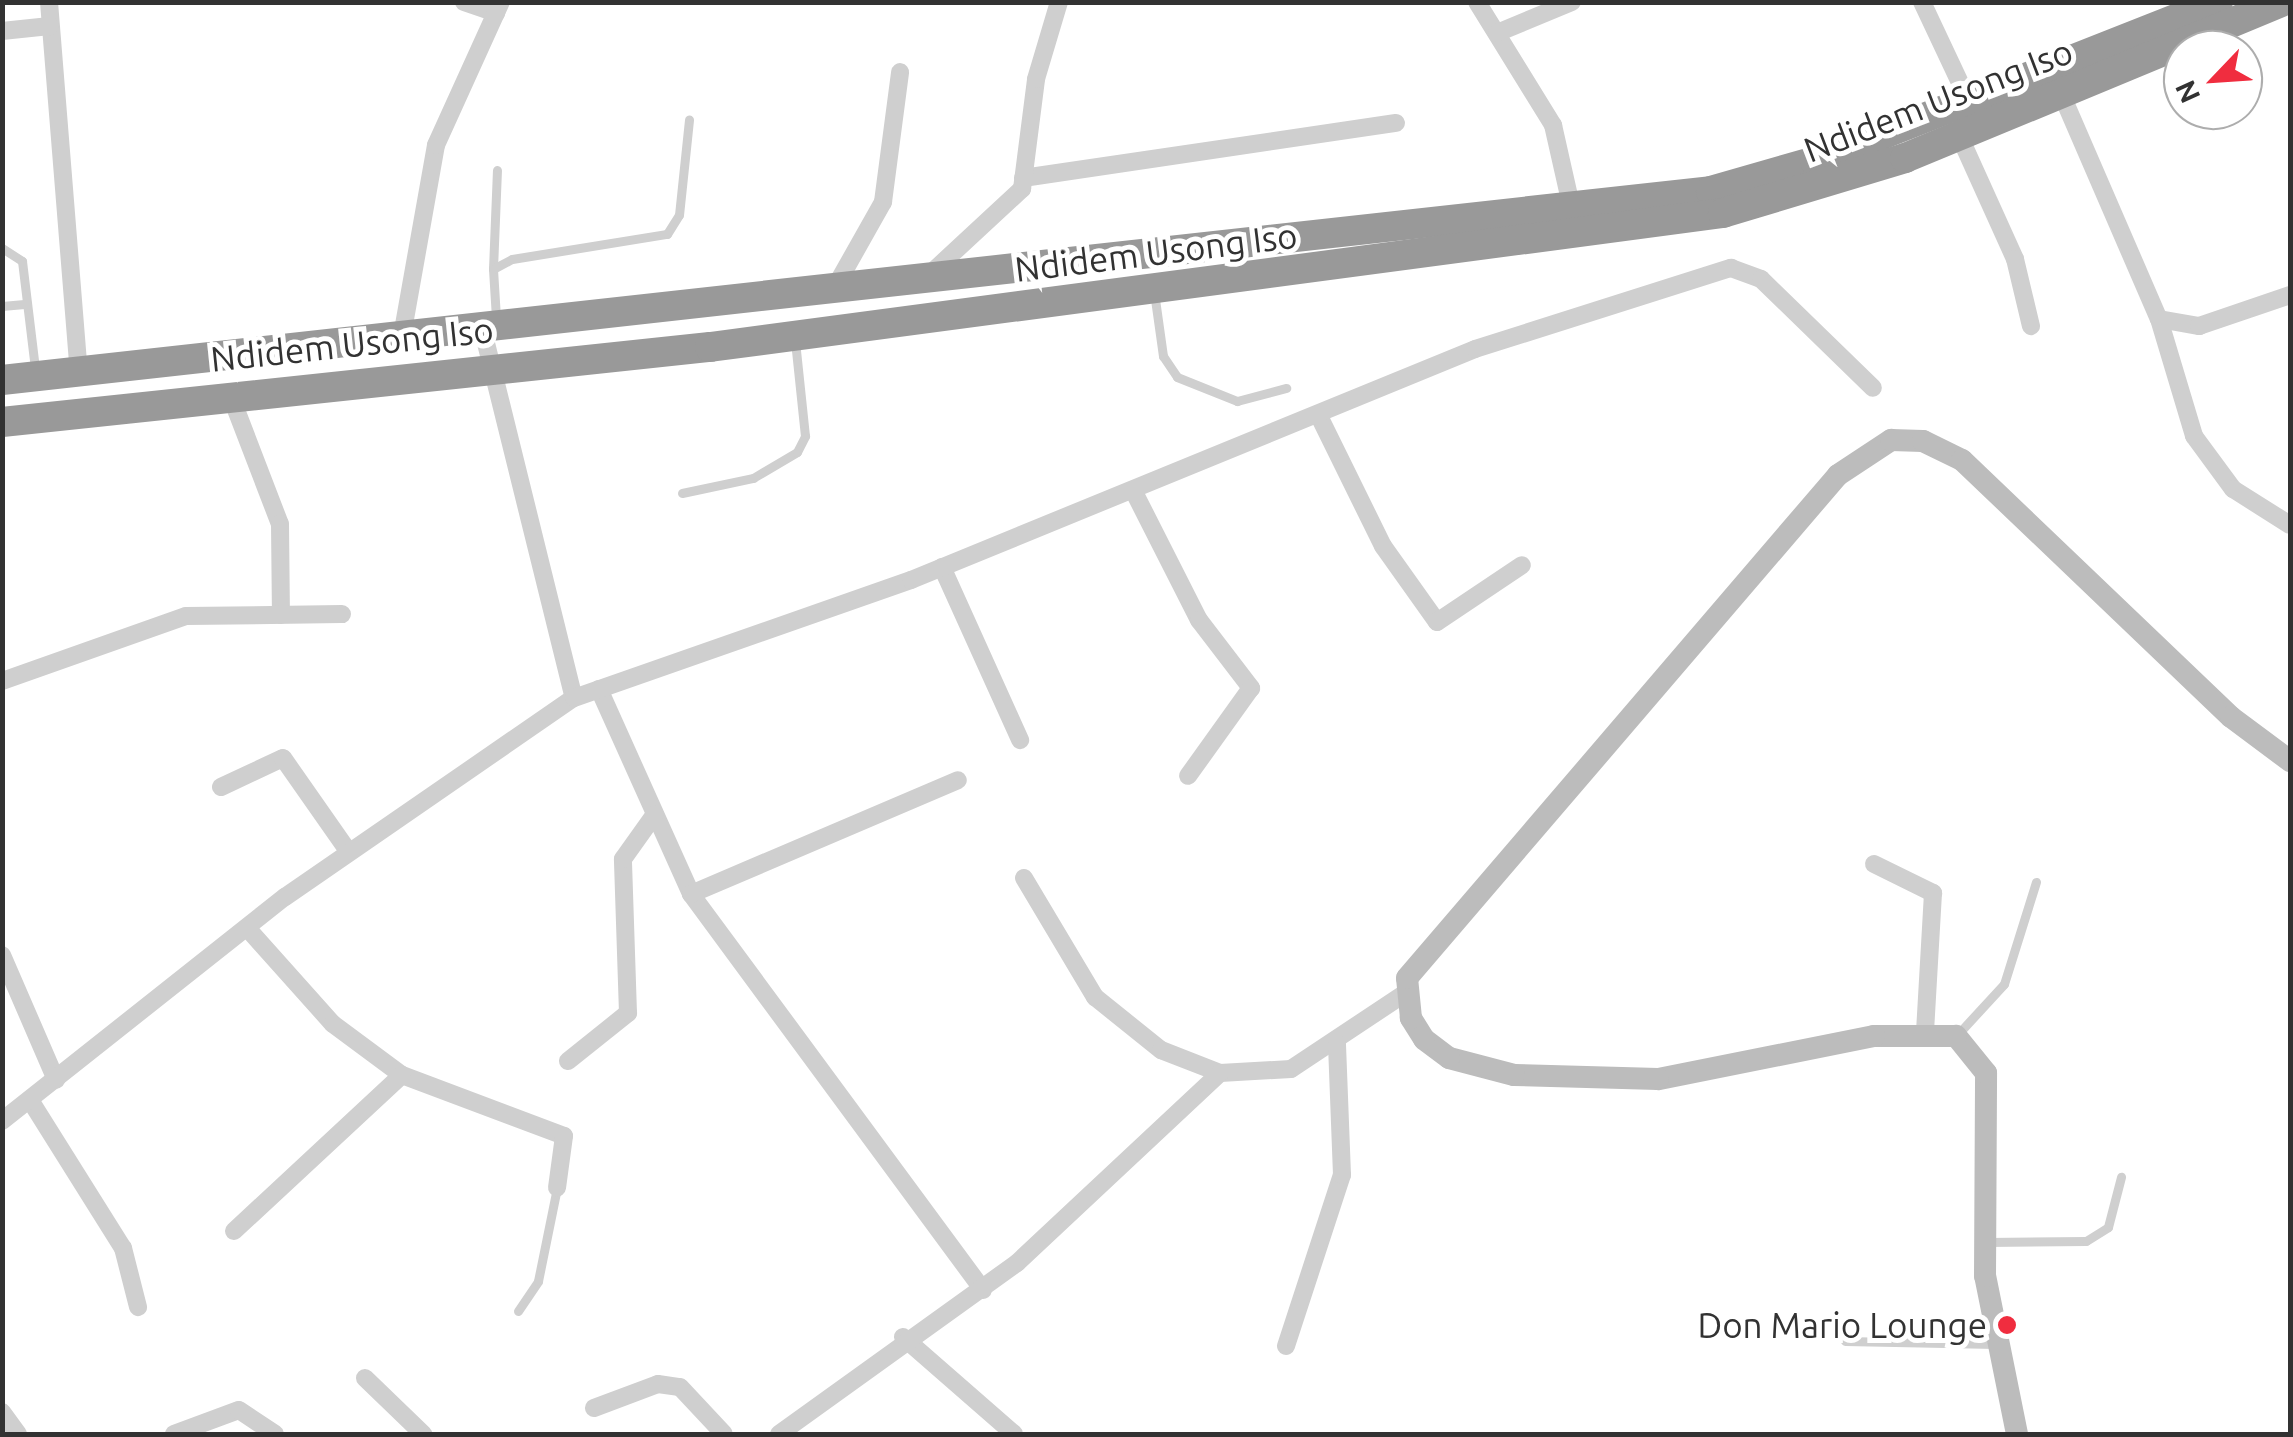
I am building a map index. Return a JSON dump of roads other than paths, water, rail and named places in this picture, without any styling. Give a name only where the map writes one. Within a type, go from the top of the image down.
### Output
[{"type":"highway","name":"Ndidem Usong Iso","points":[[2,380],[1572,209],[1752,181],[1970,102],[2218,2]]},
{"type":"highway","name":"Ndidem Usong Iso","points":[[2,422],[794,334],[1723,213],[1960,136],[2281,2]]},
{"type":"street","points":[[48,2],[79,372]]},
{"type":"street","points":[[402,336],[436,145],[499,8],[464,2]]},
{"type":"street","points":[[924,279],[1016,199],[1024,178],[1036,80],[1059,2]]},
{"type":"street","points":[[1477,2],[1559,138],[1572,209]]},
{"type":"street","points":[[1498,32],[1572,2]]},
{"type":"street","points":[[1922,2],[1970,102]]},
{"type":"street","points":[[2,31],[50,26]]},
{"type":"street","points":[[834,289],[883,202],[900,72]]},
{"type":"street","points":[[2060,94],[2160,319],[2194,436],[2233,490],[2290,525]]},
{"type":"street","points":[[1024,178],[1396,123]]},
{"type":"street","points":[[1960,136],[2010,246],[2031,326]]},
{"type":"street","points":[[2,1121],[348,852],[574,698],[942,567],[1476,349],[1731,268],[1761,278],[1874,388]]},
{"type":"street","points":[[2160,319],[2199,326],[2290,295]]},
{"type":"street","points":[[489,326],[487,367],[574,698]]},
{"type":"street","points":[[230,394],[280,524],[282,615]]},
{"type":"street","points":[[1318,414],[1383,546],[1437,622],[1522,565]]},
{"type":"street","points":[[2017,1434],[1995,1344],[1986,1242],[1986,1073],[1956,1036],[1925,1030],[1658,1079],[1514,1075],[1449,1058],[1424,1039],[1404,994],[1407,978],[1838,475],[1891,440],[1922,441],[1962,460],[2232,717],[2290,761]]},
{"type":"street","points":[[1132,490],[1199,620],[1250,688],[1188,776]]},
{"type":"street","points":[[942,567],[1020,740]]},
{"type":"street","points":[[2,681],[186,616],[342,614]]},
{"type":"street","points":[[599,690],[691,894],[983,1290]]},
{"type":"street","points":[[221,787],[283,758],[348,852]]},
{"type":"street","points":[[691,894],[958,780]]},
{"type":"street","points":[[568,1061],[628,1012],[623,859],[655,814]]},
{"type":"street","points":[[1874,864],[1933,893],[1925,1030]]},
{"type":"street","points":[[1024,878],[1095,997],[1162,1050],[1220,1073],[1290,1070],[1337,1043],[1404,994]]},
{"type":"street","points":[[248,929],[334,1024],[402,1075],[564,1136],[557,1188]]},
{"type":"street","points":[[2,955],[56,1080]]},
{"type":"street","points":[[1286,1346],[1342,1175],[1337,1043]]},
{"type":"street","points":[[779,1434],[903,1338],[983,1290],[1220,1073]]},
{"type":"street","points":[[234,1232],[402,1075]]},
{"type":"street","points":[[30,1100],[123,1248],[138,1308]]},
{"type":"street","points":[[903,1338],[1014,1434]]},
{"type":"street","points":[[364,1378],[423,1434]]},
{"type":"street","points":[[594,1408],[658,1384],[680,1387],[724,1434]]},
{"type":"street","points":[[174,1434],[240,1410],[275,1434]]},
{"type":"street","points":[[2,1412],[18,1434]]},
{"type":"lane","points":[[494,269],[667,234],[679,215],[690,120]]},
{"type":"lane","points":[[489,326],[497,170]]},
{"type":"lane","points":[[2,248],[22,261],[36,376]]},
{"type":"lane","points":[[1154,290],[1163,356],[1176,378],[1237,401],[1286,388]]},
{"type":"lane","points":[[2,306],[27,304]]},
{"type":"lane","points":[[682,494],[753,478],[797,452],[805,436],[794,334]]},
{"type":"lane","points":[[1956,1036],[2004,984],[2036,882]]},
{"type":"lane","points":[[1986,1242],[2086,1241],[2108,1226],[2120,1177]]},
{"type":"lane","points":[[518,1311],[538,1281],[557,1188]]},
{"type":"lane","points":[[1845,1340],[1995,1344]]},
{"type":"place","name":"Don Mario Lounge","points":[[2007,1325]]}]
